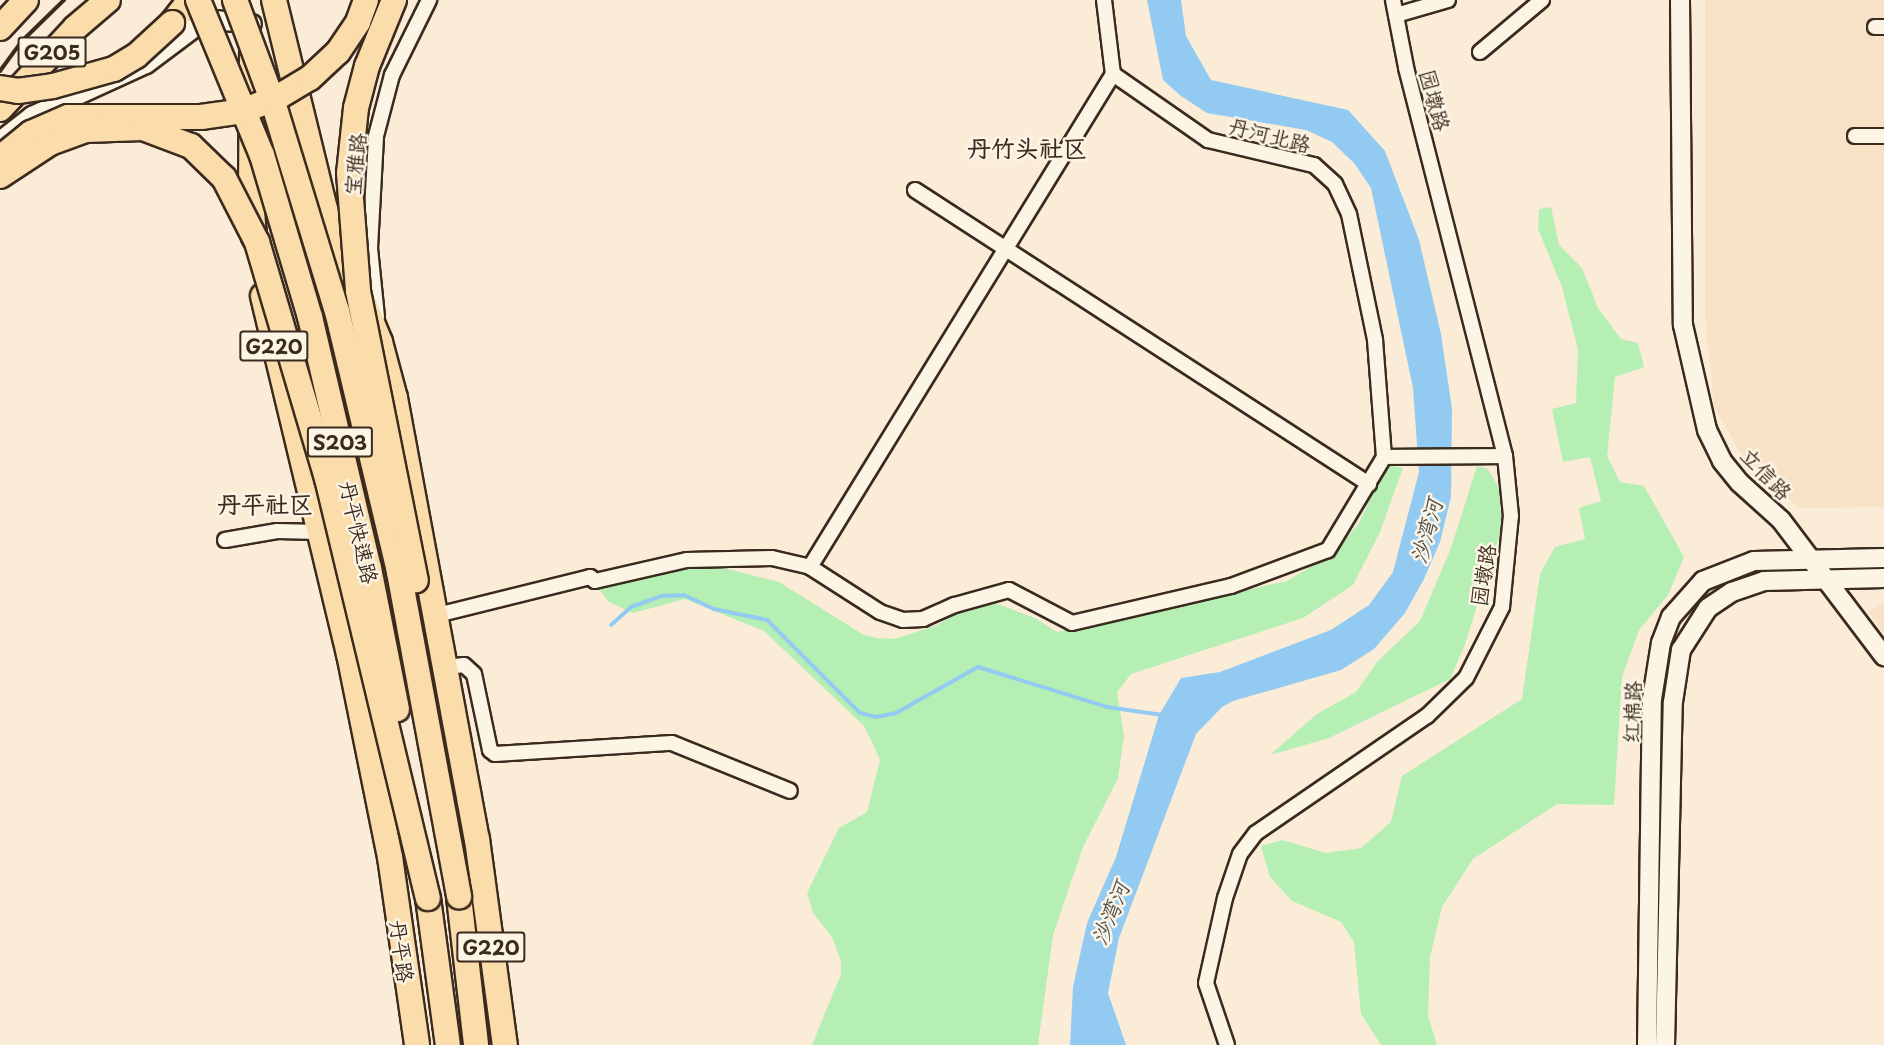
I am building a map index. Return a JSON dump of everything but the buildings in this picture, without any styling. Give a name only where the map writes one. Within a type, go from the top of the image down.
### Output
[{"type":"highway","name":"G205","points":[[0,28],[27,0]]},
{"type":"highway","name":"G205","points":[[0,109],[75,28],[108,0]]},
{"type":"highway","points":[[0,88],[18,90],[53,86],[114,69],[157,39],[190,0]]},
{"type":"highway","name":"丹平快速路","points":[[198,0],[261,155],[310,317],[372,578],[428,898],[448,1043]]},
{"type":"highway","name":"丹平快速路","points":[[235,0],[273,102],[337,311],[399,572],[459,897],[476,1042]]},
{"type":"highway","name":"G220","points":[[247,0],[252,24],[251,197],[256,259],[320,532]]},
{"type":"highway","points":[[0,158],[32,134],[68,117],[201,117],[243,111],[278,97],[310,78],[338,52],[358,22],[366,0]]},
{"type":"highway","points":[[394,0],[367,66],[356,108],[349,173],[350,216],[360,301],[399,481],[426,639],[459,897]]},
{"type":"highway","name":"G220","points":[[274,1],[328,218],[380,342],[417,512],[447,667],[478,849],[505,1045]]},
{"type":"highway","points":[[0,176],[50,143],[86,130],[143,129],[190,146],[224,178],[257,242],[327,478],[428,898]]},
{"type":"highway","points":[[320,532],[417,512]]},
{"type":"highway","name":"丹平路","points":[[320,532],[349,654],[390,857],[417,1045]]},
{"type":"main road","name":"立信路","points":[[1668,0],[1684,262],[1681,292],[1683,325],[1707,430],[1740,483],[1781,520],[1828,579],[1884,656]]},
{"type":"main road","name":"立信路","points":[[1677,156],[1680,0]]},
{"type":"main road","points":[[0,141],[40,112],[146,64],[198,25],[216,20],[252,24]]},
{"type":"main road","name":"红棉路","points":[[1647,1045],[1652,699],[1660,643],[1671,617],[1703,581],[1754,561],[1884,558]]},
{"type":"main road","name":"红棉路","points":[[1665,1045],[1673,702],[1681,651],[1708,609],[1732,592],[1764,581],[1884,578]]},
{"type":"street","name":"宝雅路","points":[[380,342],[370,248],[370,206],[376,136],[392,75],[429,0]]},
{"type":"street","points":[[810,567],[1003,248],[1113,74],[1104,0]]},
{"type":"street","name":"园墩路","points":[[1227,1045],[1206,982],[1225,898],[1240,854],[1256,833],[1427,716],[1466,678],[1502,607],[1511,516],[1504,456],[1393,0]]},
{"type":"street","points":[[1396,15],[1448,0]]},
{"type":"street","points":[[1479,52],[1542,0]]},
{"type":"street","name":"丹河北路","points":[[1113,74],[1208,140],[1314,165],[1335,184],[1349,214],[1375,340],[1384,457]]},
{"type":"street","points":[[1855,136],[1884,136]]},
{"type":"street","points":[[915,190],[1369,484]]},
{"type":"street","points":[[328,218],[344,226],[356,227],[370,206]]},
{"type":"street","points":[[437,615],[590,577],[595,581],[687,560],[772,558],[810,567],[880,612],[903,620],[923,619],[955,605],[1009,590],[1072,623],[1231,586],[1328,550],[1384,457],[1504,456]]},
{"type":"street","points":[[225,540],[277,531],[320,532]]},
{"type":"street","points":[[447,667],[464,665],[474,674],[490,750],[495,754],[672,743],[790,791]]},
{"type":"shaded area","points":[[1705,0],[1884,0],[1884,507],[1800,508],[1748,466],[1714,406],[1705,315]]},
{"type":"shaded area","points":[[1884,601],[1884,633],[1869,612]]},
{"type":"green space","points":[[1551,207],[1559,245],[1582,268],[1598,308],[1621,339],[1638,343],[1644,367],[1615,377],[1607,456],[1620,482],[1644,486],[1684,557],[1668,595],[1639,630],[1622,677],[1614,805],[1557,804],[1473,859],[1442,907],[1430,957],[1428,1016],[1437,1045],[1381,1045],[1361,1014],[1354,942],[1341,922],[1292,901],[1270,877],[1261,846],[1282,840],[1326,853],[1361,848],[1391,822],[1402,776],[1522,699],[1540,574],[1555,547],[1585,539],[1579,508],[1601,501],[1590,457],[1563,462],[1552,409],[1576,403],[1578,350],[1562,287],[1538,229],[1539,209]]},
{"type":"green space","points":[[1386,465],[1403,468],[1380,532],[1353,585],[1303,618],[1131,674],[1117,692],[1124,736],[1118,778],[1083,847],[1053,935],[1038,1045],[812,1045],[841,974],[841,961],[832,937],[813,913],[807,893],[839,828],[867,812],[880,760],[873,744],[864,726],[764,631],[685,599],[633,613],[609,602],[595,584],[704,563],[779,582],[864,635],[877,638],[895,639],[937,625],[969,607],[995,603],[1035,618],[1057,632],[1287,581],[1335,552],[1359,523]]},
{"type":"green space","points":[[1477,466],[1488,469],[1499,488],[1502,528],[1464,647],[1450,679],[1329,738],[1270,755],[1317,714],[1356,692],[1378,661],[1420,621],[1451,548]]},
{"type":"water","name":"沙湾河","points":[[1147,0],[1181,0],[1186,36],[1211,80],[1348,110],[1385,151],[1419,240],[1441,334],[1452,409],[1451,497],[1440,542],[1424,579],[1405,613],[1374,649],[1341,670],[1233,701],[1222,707],[1196,734],[1119,938],[1108,993],[1126,1045],[1070,1045],[1073,987],[1087,923],[1116,857],[1159,715],[1181,678],[1220,672],[1331,630],[1369,605],[1393,572],[1419,472],[1413,388],[1371,188],[1354,163],[1332,142],[1306,130],[1207,113],[1181,96],[1163,80]]},
{"type":"waterway","points":[[611,625],[631,607],[661,596],[684,595],[714,609],[767,620],[860,713],[876,717],[896,713],[978,667],[1107,707],[1162,715]]},
{"type":"railway","points":[[0,71],[22,41],[64,0]]},
{"type":"district","name":"丹竹头社区","points":[[1027,148]]},
{"type":"district","name":"丹平社区","points":[[265,504]]}]
